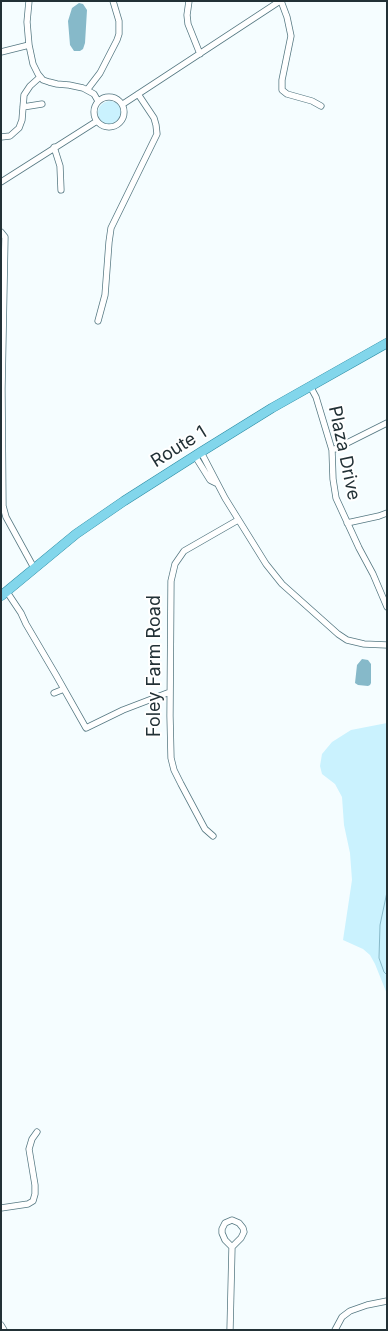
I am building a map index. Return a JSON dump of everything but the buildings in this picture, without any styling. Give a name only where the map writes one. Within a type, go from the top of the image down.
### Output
[{"type":"main road","name":"Route 1","points":[[4,594],[76,534],[97,519],[198,454],[310,386],[387,343]]},
{"type":"street","points":[[29,1],[27,22],[29,45],[35,69],[40,77],[54,84],[75,86],[87,90],[94,94],[98,101]]},
{"type":"street","points":[[87,90],[100,73],[119,34],[119,21],[113,1]]},
{"type":"street","points":[[189,1],[187,18],[190,30],[202,53]]},
{"type":"street","points":[[123,104],[281,1],[284,6],[291,36],[282,80],[282,90],[287,94],[312,101],[321,106]]},
{"type":"street","points":[[1,52],[29,45]]},
{"type":"street","points":[[1,138],[10,136],[19,128],[24,95],[40,77]]},
{"type":"street","points":[[98,321],[105,295],[111,228],[157,134],[154,118],[138,94]]},
{"type":"street","points":[[110,96],[123,104],[124,114],[120,123],[115,126],[105,126],[97,121],[94,108],[98,101],[110,96]]},
{"type":"street","points":[[23,107],[42,104]]},
{"type":"street","points":[[1,182],[97,121]]},
{"type":"street","points":[[54,147],[60,166],[60,190]]},
{"type":"street","points":[[1,232],[5,237],[2,253],[2,506],[34,568]]},
{"type":"street","name":"Plaza Drive","points":[[310,386],[316,398],[332,450],[334,492],[387,608]]},
{"type":"street","points":[[332,450],[387,423]]},
{"type":"street","points":[[198,454],[215,478],[216,483],[266,564],[278,578],[338,634],[347,640],[358,643],[387,645]]},
{"type":"street","points":[[347,523],[387,513]]},
{"type":"street","name":"Foley Farm Road","points":[[213,836],[205,829],[181,784],[173,767],[170,752],[170,587],[175,564],[187,549],[238,520]]},
{"type":"street","points":[[4,594],[18,608],[86,728],[123,710],[170,692]]},
{"type":"street","points":[[54,694],[64,689]]},
{"type":"street","points":[[1,1208],[28,1204],[34,1201],[35,1185],[29,1149],[36,1132]]},
{"type":"street","points":[[230,1330],[232,1247],[223,1237],[222,1229],[225,1223],[232,1220],[239,1222],[244,1232],[232,1247]]},
{"type":"street","points":[[335,1330],[342,1317],[350,1312],[367,1305],[387,1301]]},
{"type":"street","points":[[1,1325],[4,1330]]},
{"type":"shaded area","points":[[79,3],[83,4],[87,10],[85,43],[83,49],[74,51],[70,45],[68,21],[72,8]]},
{"type":"shaded area","points":[[110,101],[119,104],[122,113],[119,122],[110,125],[101,122],[98,113],[101,104]]},
{"type":"shaded area","points":[[362,659],[368,660],[371,664],[371,683],[368,686],[355,683],[357,665]]},
{"type":"shaded area","points":[[387,723],[387,994],[370,955],[363,949],[343,940],[352,880],[350,853],[344,825],[342,797],[335,784],[322,774],[320,766],[322,754],[332,742],[351,730]]},
{"type":"waterway","points":[[387,892],[380,925],[379,958],[387,975]]}]
